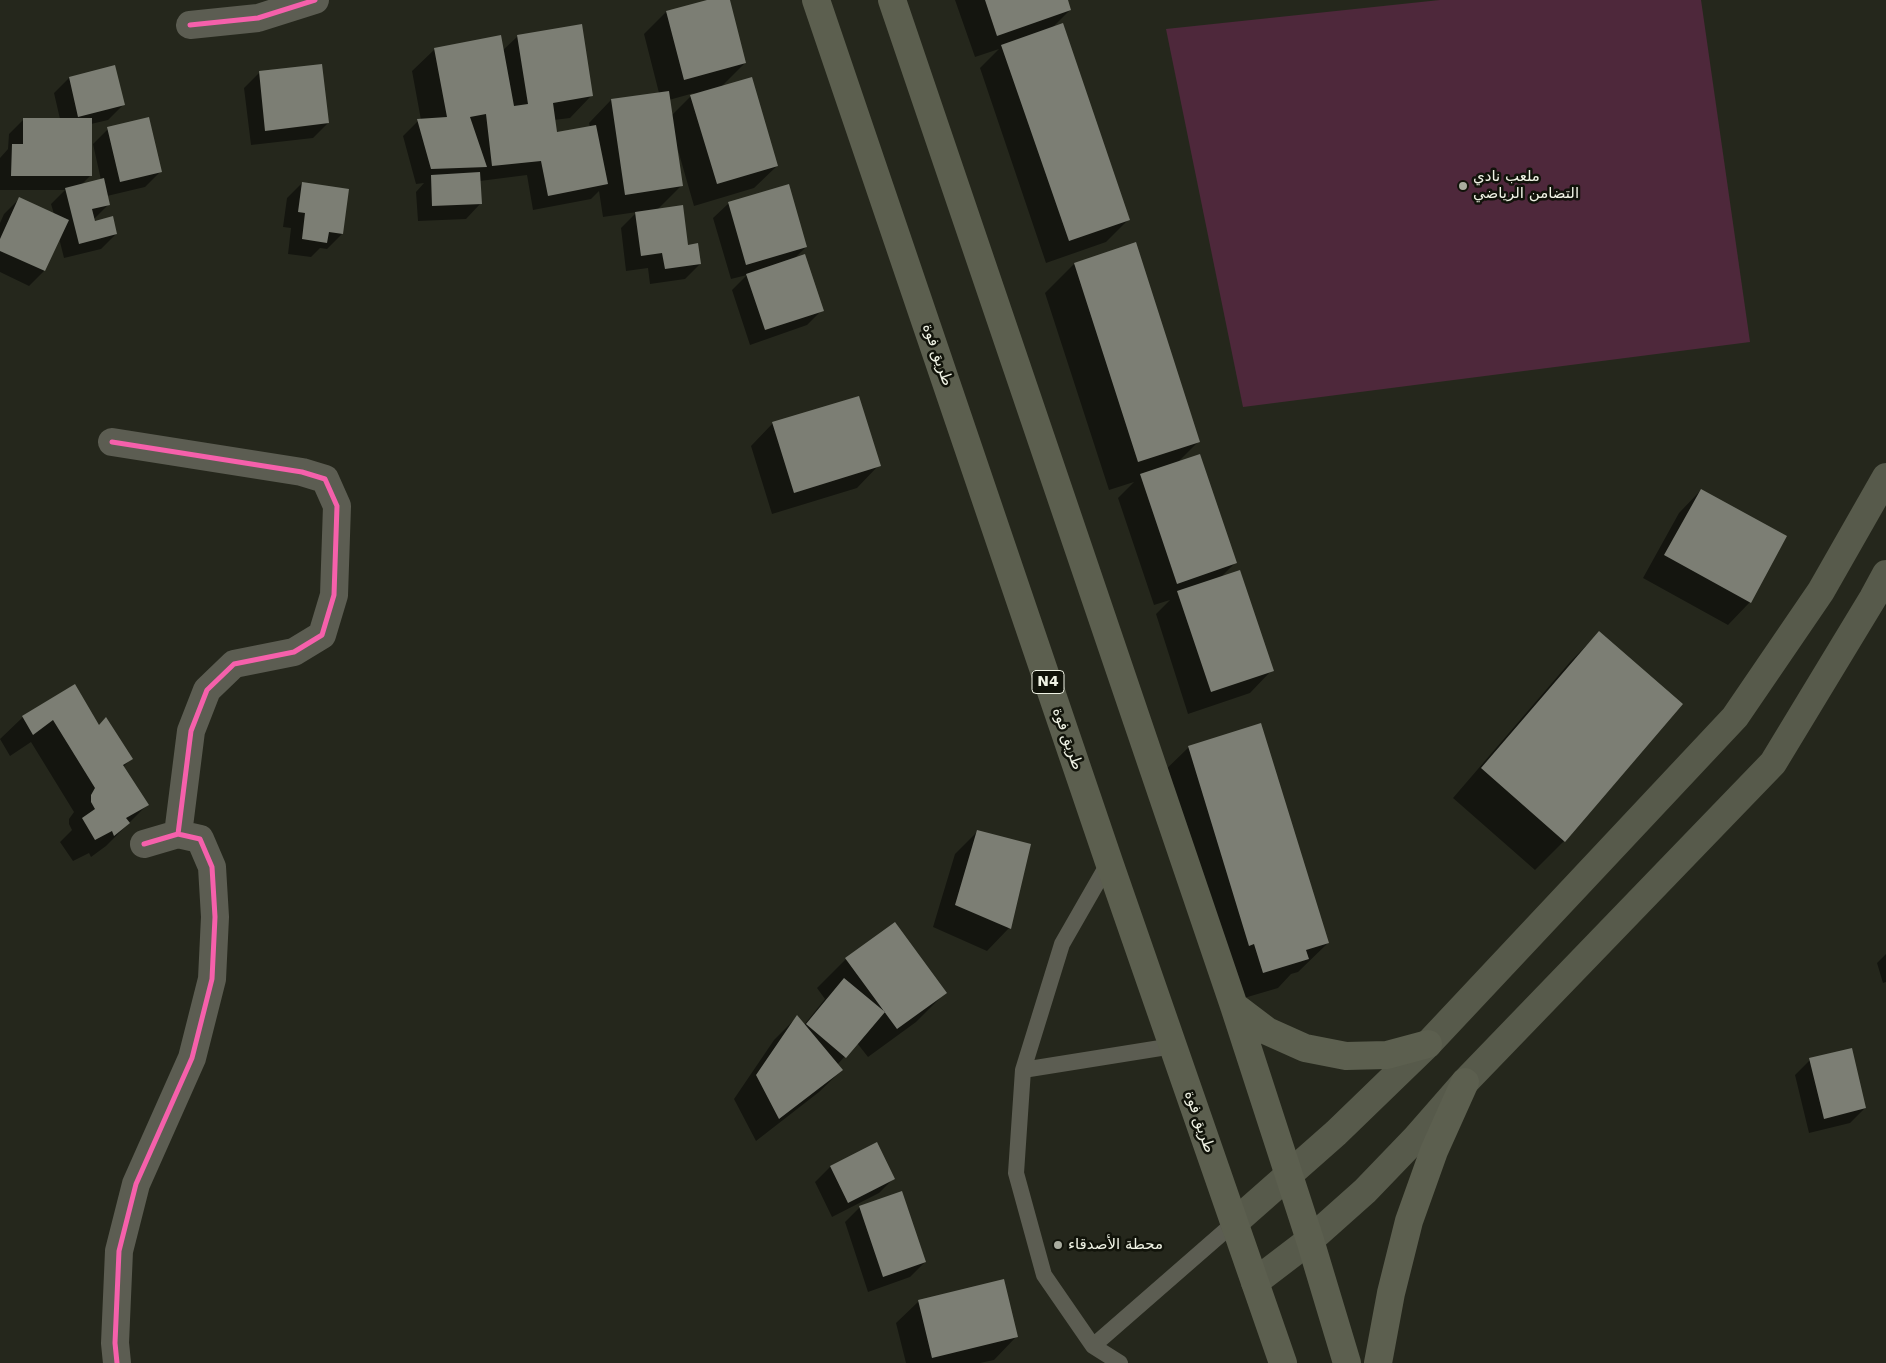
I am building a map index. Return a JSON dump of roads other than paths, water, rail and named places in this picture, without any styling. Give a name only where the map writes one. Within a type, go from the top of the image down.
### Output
[{"type":"highway","name":"طريق فوة","points":[[816,0],[1109,862],[1283,1363]]},
{"type":"highway","points":[[892,0],[1234,1006],[1310,1240],[1347,1363]]},
{"type":"highway","points":[[1234,1006],[1267,1031],[1305,1048],[1346,1056],[1387,1055],[1428,1044]]},
{"type":"highway","points":[[1378,1363],[1391,1293],[1409,1221],[1434,1151],[1465,1082]]},
{"type":"main road","points":[[1234,1223],[1336,1133],[1428,1044],[1735,717],[1821,591],[1886,477]]},
{"type":"main road","points":[[1255,1282],[1310,1240],[1365,1191],[1416,1138],[1465,1082],[1773,763],[1874,598],[1886,574]]},
{"type":"street","points":[[190,25],[258,18],[315,0]]},
{"type":"street","points":[[112,442],[302,472],[324,479],[337,506],[334,596],[322,635],[294,652],[234,664],[207,690],[191,731],[178,834]]},
{"type":"street","points":[[117,1363],[115,1343],[119,1251],[136,1184],[192,1058],[212,980],[215,917],[212,867],[200,839],[178,834],[144,844]]},
{"type":"lane","points":[[1109,862],[1062,944],[1023,1070],[1016,1173],[1044,1275],[1093,1346],[1120,1363]]},
{"type":"lane","points":[[1023,1070],[1173,1046]]},
{"type":"lane","points":[[1093,1346],[1234,1223]]},
{"type":"place","name":"ملعب نادي التضامن الرياضي","points":[[1463,186]]},
{"type":"place","name":"محطة الأصدقاء","points":[[1058,1245]]}]
